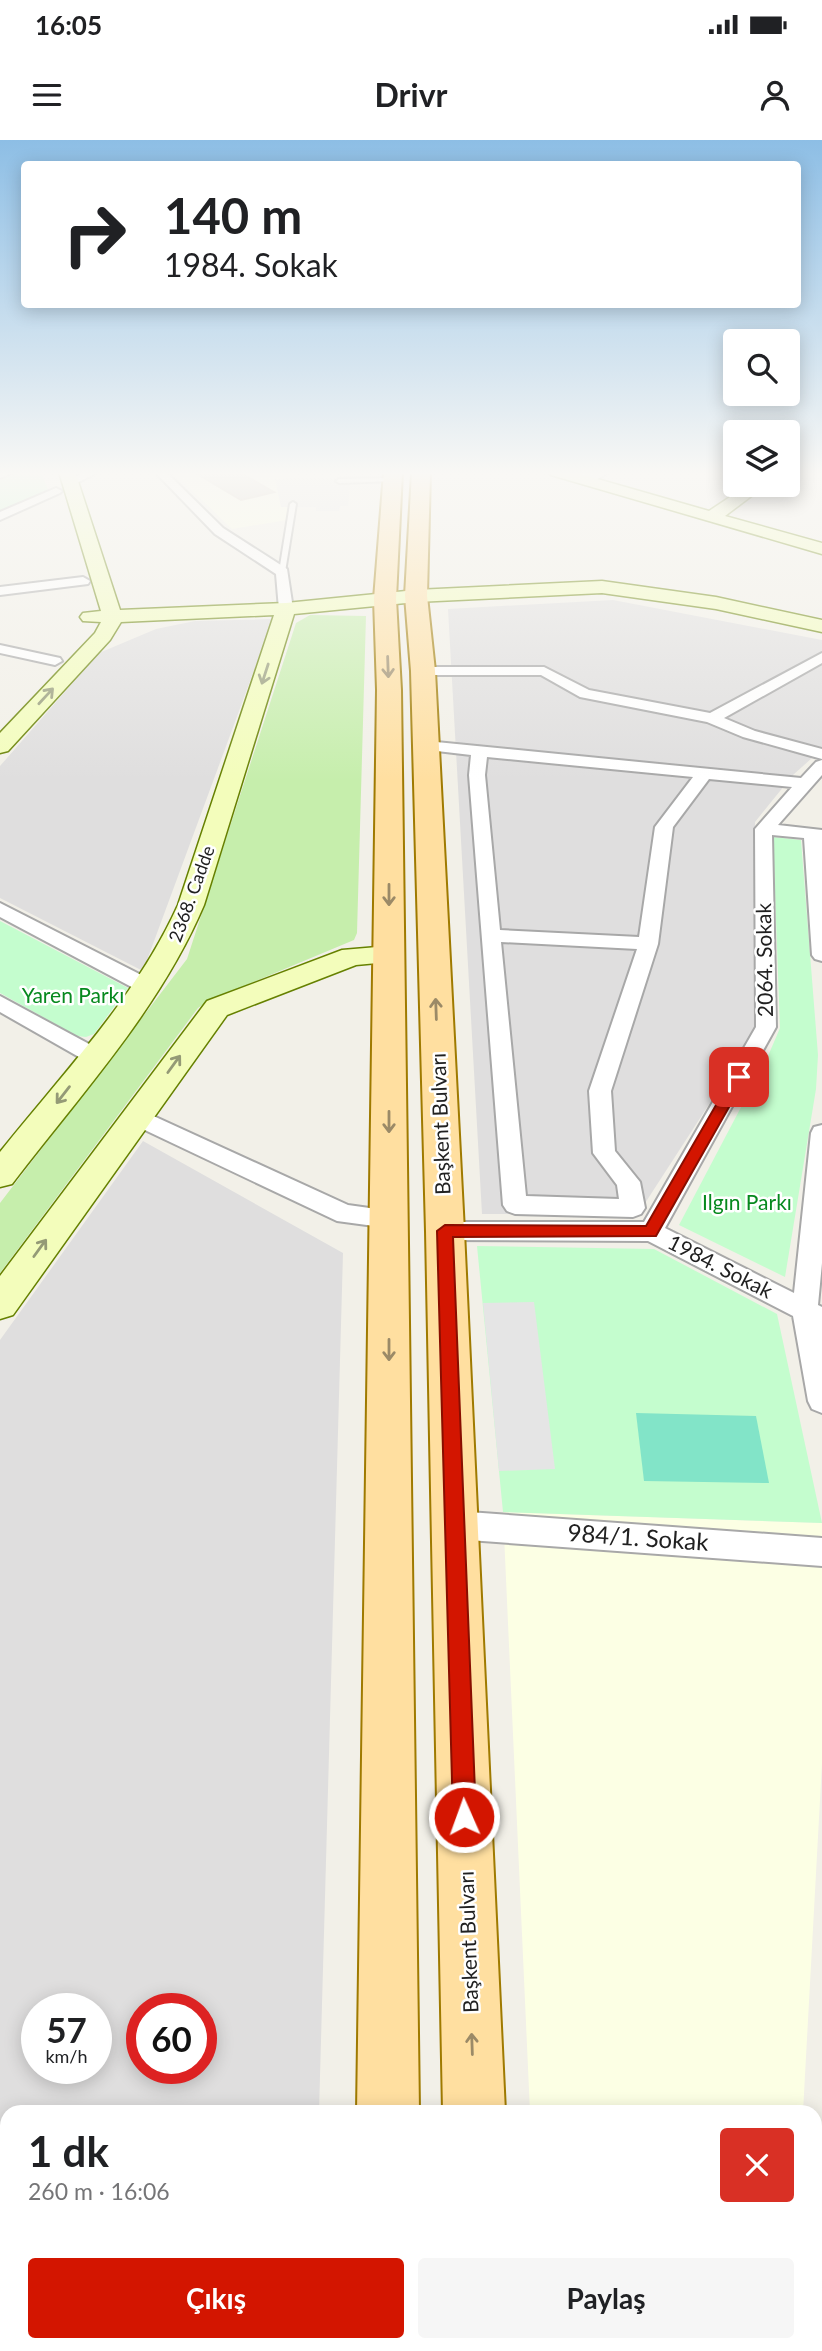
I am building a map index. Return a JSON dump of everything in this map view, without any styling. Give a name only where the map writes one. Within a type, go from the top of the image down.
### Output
[{"type":"main road","name":"Başkent Bulvarı","points":[[400,575],[401,598],[423,671],[445,1231],[474,2105]]},
{"type":"main road","name":"Başkent Bulvarı","points":[[388,2105],[389,690],[405,575]]},
{"type":"street","points":[[9,708],[83,632],[90,617],[82,575]]},
{"type":"street","points":[[0,746],[103,636],[112,616],[98,575]]},
{"type":"street","points":[[282,575],[286,609]]},
{"type":"street","points":[[0,591],[83,581]]},
{"type":"street","points":[[90,617],[286,609],[401,598],[602,587],[716,603],[822,625]]},
{"type":"street","name":"2368. Cadde","points":[[0,1175],[148,987],[173,946],[191,905],[286,609]]},
{"type":"street","points":[[0,649],[55,661]]},
{"type":"street","points":[[712,718],[822,657]]},
{"type":"street","points":[[423,671],[547,666],[559,682],[585,694],[639,702],[712,718],[749,734],[822,754]]},
{"type":"street","points":[[426,746],[802,783]]},
{"type":"street","points":[[480,751],[477,775],[515,1205],[633,1208],[628,1182],[604,1153],[600,1091],[648,944],[664,827],[704,774]]},
{"type":"street","points":[[764,829],[802,783],[822,765]]},
{"type":"street","points":[[764,829],[817,835],[822,955]]},
{"type":"street","name":"2064. Sokak","points":[[651,1232],[766,1027],[764,829]]},
{"type":"street","points":[[0,909],[148,987]]},
{"type":"street","points":[[491,935],[648,944]]},
{"type":"street","points":[[0,1304],[217,1008],[352,956],[389,955]]},
{"type":"street","points":[[0,1003],[94,1056]]},
{"type":"street","points":[[136,1116],[345,1214],[389,1219]]},
{"type":"street","points":[[822,1133],[813,1315],[822,1401]]},
{"type":"street","name":"1984. Sokak","points":[[445,1231],[651,1232],[813,1315]]},
{"type":"street","name":"984/1. Sokak","points":[[455,1525],[822,1552]]},
{"type":"shaded area","points":[[613,600],[822,640],[822,749],[793,775],[755,822],[759,1027],[638,1214],[482,1214],[448,609]]},
{"type":"shaded area","points":[[273,619],[143,971],[0,898],[0,766],[99,653],[156,629],[195,621]]},
{"type":"shaded area","points":[[143,1141],[343,1253],[319,2105],[0,2105],[0,1340]]},
{"type":"shaded area","points":[[534,1302],[555,1469],[499,1471],[483,1303]]},
{"type":"shaded area","points":[[503,1512],[822,1523],[822,1763],[803,2105],[530,2105]]},
{"type":"green space","points":[[310,615],[366,616],[357,933],[354,940],[208,1001],[198,1008],[0,1273],[0,1203],[187,959],[296,623]]},
{"type":"green space","name":"Ilgın Parkı","points":[[773,837],[801,840],[818,1055],[816,1089],[785,1277],[679,1225],[780,1028]]},
{"type":"green space","name":"Yaren Parkı","points":[[0,921],[128,988],[94,1034],[77,1036],[0,993]]},
{"type":"green space","points":[[477,1246],[654,1249],[777,1314],[822,1523],[503,1512]]},
{"type":"green space","points":[[636,1413],[756,1416],[769,1483],[644,1481]]},
{"type":"route","points":[[464,1817],[445,1231],[651,1232],[739,1077]]}]
